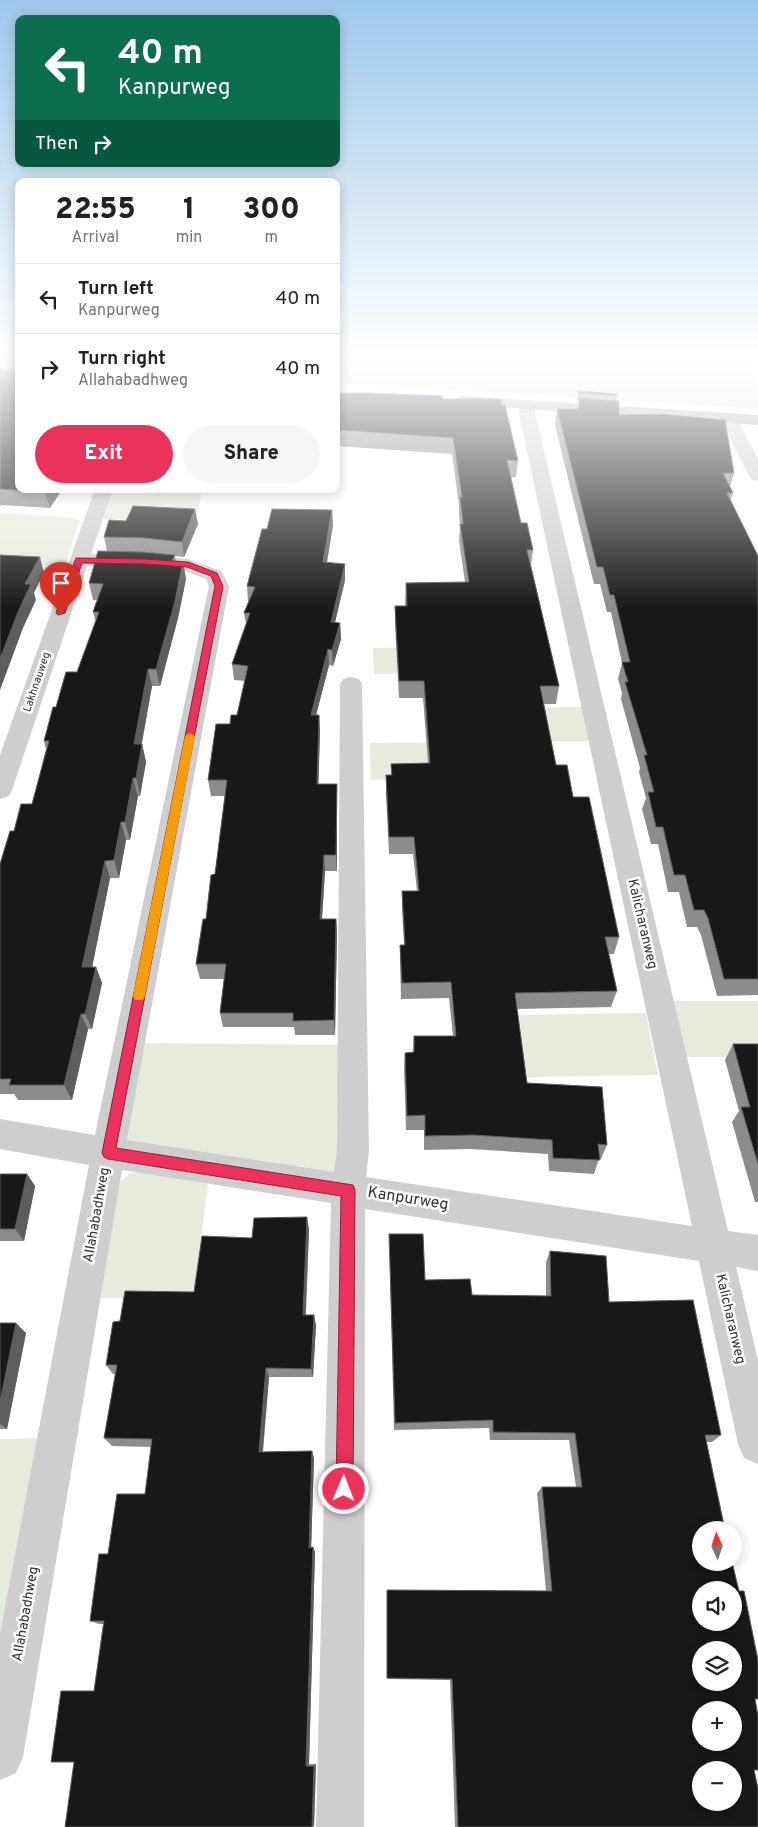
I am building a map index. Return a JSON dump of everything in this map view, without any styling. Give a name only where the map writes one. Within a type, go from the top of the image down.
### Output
[{"type":"street","name":"Kalicharanweg","points":[[533,439],[758,1444]]},
{"type":"street","points":[[739,439],[758,476]]},
{"type":"street","name":"Lakhnauweg","points":[[0,790],[103,493]]},
{"type":"street","name":"Allahabadhweg","points":[[0,1757],[108,1153],[219,586],[214,575],[188,565],[146,561],[79,560]]},
{"type":"street","points":[[340,1827],[348,1190],[353,1151],[351,684]]},
{"type":"street","name":"Kanpurweg","points":[[0,1134],[108,1153],[758,1253]]},
{"type":"shaded area","points":[[111,493],[201,493],[196,523],[102,519]]},
{"type":"shaded area","points":[[0,513],[75,518],[79,521],[66,564],[53,566],[0,563]]},
{"type":"shaded area","points":[[467,647],[470,673],[374,674],[373,648]]},
{"type":"shaded area","points":[[582,707],[590,741],[484,741],[480,708]]},
{"type":"shaded area","points":[[478,742],[482,778],[371,780],[370,743]]},
{"type":"shaded area","points":[[670,1001],[758,1001],[758,1057],[683,1057]]},
{"type":"shaded area","points":[[646,1013],[658,1075],[527,1077],[519,1015]]},
{"type":"shaded area","points":[[141,1043],[350,1045],[336,1173],[136,1145],[127,1139]]},
{"type":"shaded area","points":[[146,1172],[208,1184],[193,1298],[96,1298],[120,1181],[131,1173]]},
{"type":"shaded area","points":[[41,1438],[0,1659],[0,1439]]},
{"type":"building","points":[[0,439],[15,439],[15,490],[0,489]]},
{"type":"building","points":[[453,439],[513,439],[518,461],[507,460],[521,523],[527,523],[533,550],[527,550],[559,686],[540,686],[556,765],[567,765],[573,797],[589,797],[619,937],[605,937],[617,991],[515,993],[527,1083],[602,1087],[607,1145],[598,1144],[600,1160],[553,1158],[552,1140],[473,1135],[425,1136],[425,1115],[407,1116],[405,1053],[414,1052],[414,1036],[456,1036],[451,982],[402,983],[400,945],[405,945],[402,891],[419,891],[414,837],[389,837],[386,775],[392,775],[391,764],[430,763],[424,681],[399,681],[395,606],[407,606],[406,583],[469,582],[460,524],[463,524],[460,497],[462,497]]},
{"type":"building","points":[[565,439],[728,439],[734,473],[723,473],[733,493],[727,493],[758,556],[758,979],[724,979],[708,918],[704,910],[694,910],[685,875],[674,875],[663,827],[656,827],[648,792],[654,792],[644,755],[647,755],[625,682],[628,682],[622,662],[630,662],[614,595],[610,595],[603,567],[597,567]]},
{"type":"building","points":[[133,506],[195,509],[182,542],[144,538],[104,537],[109,520],[126,521]]},
{"type":"building","points":[[272,509],[332,510],[323,562],[345,564],[331,622],[340,623],[332,650],[328,649],[311,715],[319,715],[317,784],[337,784],[336,855],[324,855],[320,919],[336,919],[334,1020],[293,1021],[293,1013],[220,1013],[226,964],[196,964],[203,919],[206,919],[211,875],[215,874],[227,780],[208,780],[216,724],[230,724],[231,715],[237,715],[248,666],[232,664],[250,613],[244,613],[255,587],[247,586],[262,529],[267,529]]},
{"type":"building","points":[[98,551],[175,555],[172,561],[183,562],[175,601],[156,669],[148,669],[134,744],[142,744],[136,778],[133,778],[125,822],[121,822],[114,860],[105,861],[82,967],[96,967],[85,1014],[81,1014],[64,1085],[9,1085],[11,1079],[0,1079],[0,864],[10,831],[14,831],[21,804],[32,804],[49,741],[44,741],[53,707],[56,707],[66,672],[77,672],[99,612],[93,612],[103,584],[89,583]]},
{"type":"building","points":[[0,555],[40,557],[25,584],[31,584],[0,659]]},
{"type":"building","points":[[733,1044],[758,1044],[758,1164],[741,1107],[750,1107]]},
{"type":"building","points":[[0,1174],[27,1174],[15,1229],[0,1229]]},
{"type":"building","points":[[307,1217],[303,1315],[314,1315],[311,1369],[266,1368],[259,1452],[312,1451],[309,1548],[313,1547],[306,1766],[314,1766],[312,1827],[65,1827],[74,1762],[51,1762],[61,1691],[94,1691],[104,1621],[90,1621],[99,1554],[108,1554],[117,1494],[145,1494],[152,1439],[104,1438],[117,1365],[106,1365],[113,1322],[120,1321],[125,1291],[194,1292],[202,1236],[252,1238],[254,1218]]},
{"type":"building","points":[[389,1234],[423,1234],[425,1280],[470,1279],[472,1295],[551,1296],[550,1251],[606,1256],[609,1302],[693,1300],[721,1435],[705,1435],[723,1521],[692,1521],[692,1571],[734,1571],[737,1581],[692,1581],[692,1631],[742,1631],[742,1591],[744,1591],[758,1660],[758,1699],[755,1699],[758,1715],[758,1770],[754,1770],[758,1788],[758,1827],[458,1827],[452,1679],[387,1678],[387,1590],[552,1591],[542,1487],[582,1487],[575,1433],[493,1432],[493,1420],[395,1423]]},
{"type":"building","points":[[0,1323],[16,1323],[0,1402]]},
{"type":"slow traffic","points":[[139,996],[190,736]]},
{"type":"route","points":[[61,613],[79,560],[146,561],[188,565],[214,575],[219,586],[108,1153],[348,1190],[344,1489]]}]
